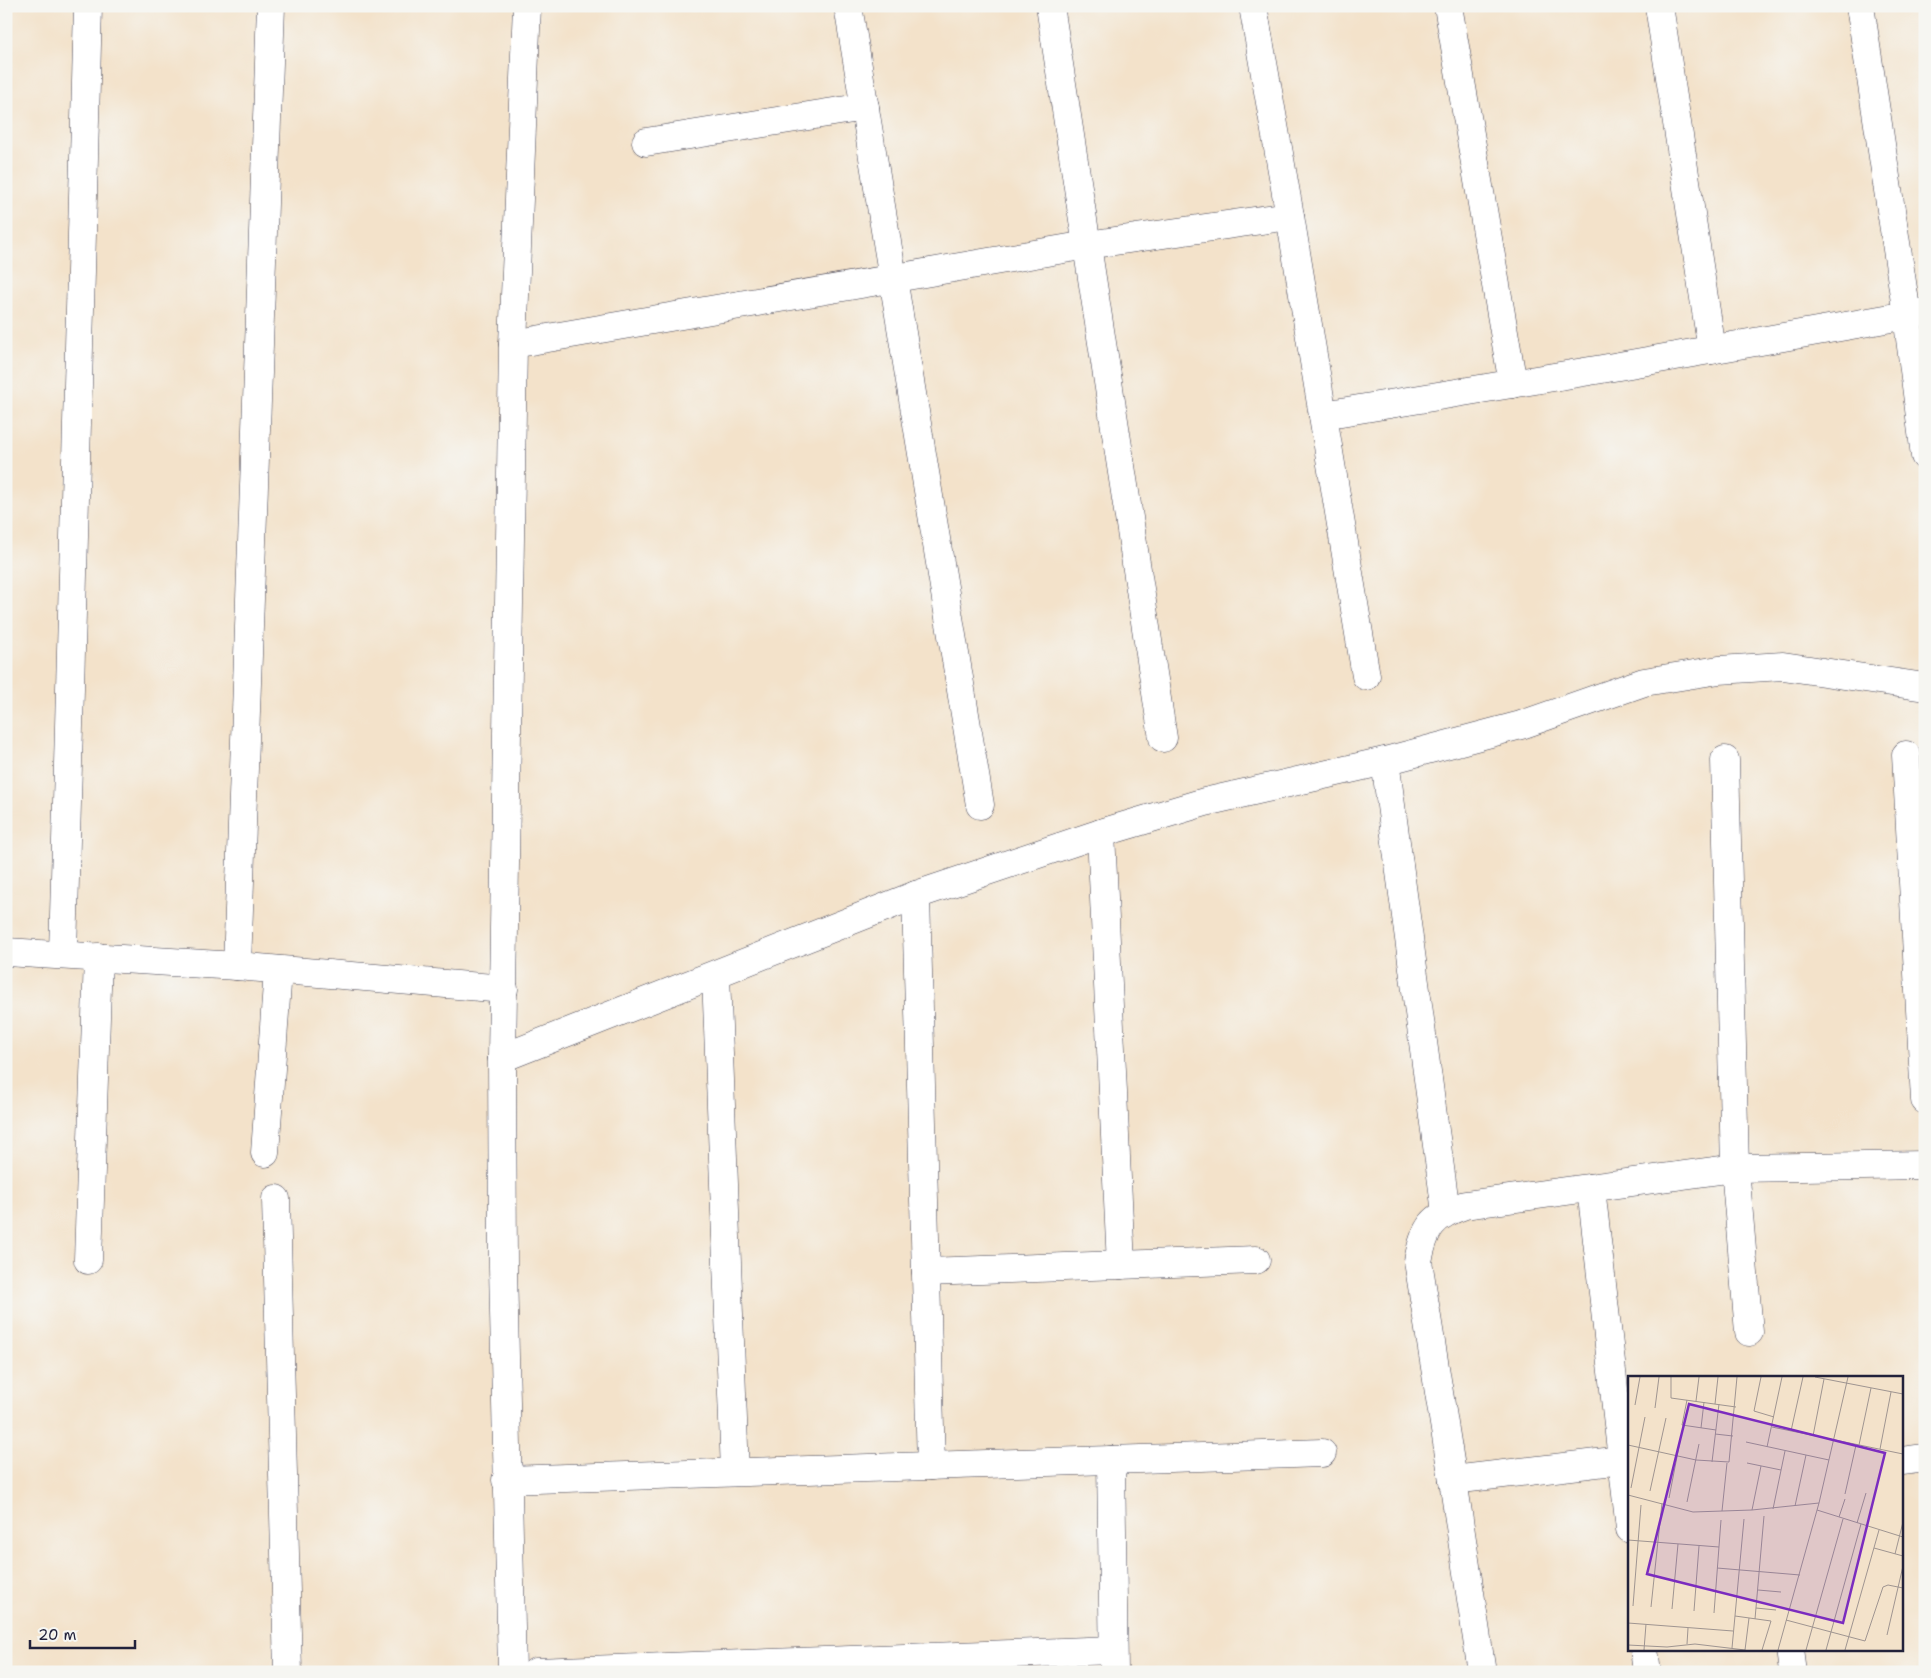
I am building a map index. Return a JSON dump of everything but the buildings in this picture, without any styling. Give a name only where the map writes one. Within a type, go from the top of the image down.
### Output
[{"type":"street","points":[[63,954],[88,6]]},
{"type":"street","points":[[237,966],[271,6]]},
{"type":"street","points":[[512,1672],[502,1267],[502,1058],[513,344],[527,6]]},
{"type":"street","points":[[848,6],[980,805]]},
{"type":"street","points":[[1050,6],[1163,738]]},
{"type":"street","points":[[1254,6],[1366,676]]},
{"type":"street","points":[[1448,6],[1513,384]]},
{"type":"street","points":[[1658,6],[1712,350]]},
{"type":"street","points":[[1860,6],[1916,313],[1925,456]]},
{"type":"street","points":[[646,142],[865,107]]},
{"type":"street","points":[[513,344],[1087,245],[1290,216]]},
{"type":"street","points":[[1323,415],[1712,350],[1916,313]]},
{"type":"street","points":[[502,1058],[916,895],[1101,833],[1205,802],[1386,761],[1520,725],[1644,682],[1719,670],[1783,666],[1925,687]]},
{"type":"street","points":[[1906,755],[1925,1100]]},
{"type":"street","points":[[1725,760],[1735,1168],[1749,1332]]},
{"type":"street","points":[[1386,761],[1446,1212]]},
{"type":"street","points":[[1101,833],[1120,1265]]},
{"type":"street","points":[[916,895],[931,1466]]},
{"type":"street","points":[[6,952],[237,966],[504,989]]},
{"type":"street","points":[[88,1260],[98,957]]},
{"type":"street","points":[[265,1153],[278,970]]},
{"type":"street","points":[[716,975],[735,1472]]},
{"type":"street","points":[[1482,1672],[1418,1261],[1422,1239],[1430,1225],[1446,1212],[1465,1205],[1735,1168],[1925,1165]]},
{"type":"street","points":[[1591,1188],[1628,1500]]},
{"type":"street","points":[[276,1199],[288,1672]]},
{"type":"street","points":[[926,1272],[1256,1260]]},
{"type":"street","points":[[506,1480],[1322,1453]]},
{"type":"street","points":[[1904,1461],[1925,1458]]},
{"type":"street","points":[[536,1672],[1113,1661],[1111,1460]]},
{"type":"street","points":[[1453,1480],[1622,1460]]},
{"type":"street","points":[[1644,1650],[1647,1672]]},
{"type":"street","points":[[1790,1650],[1793,1672]]}]
